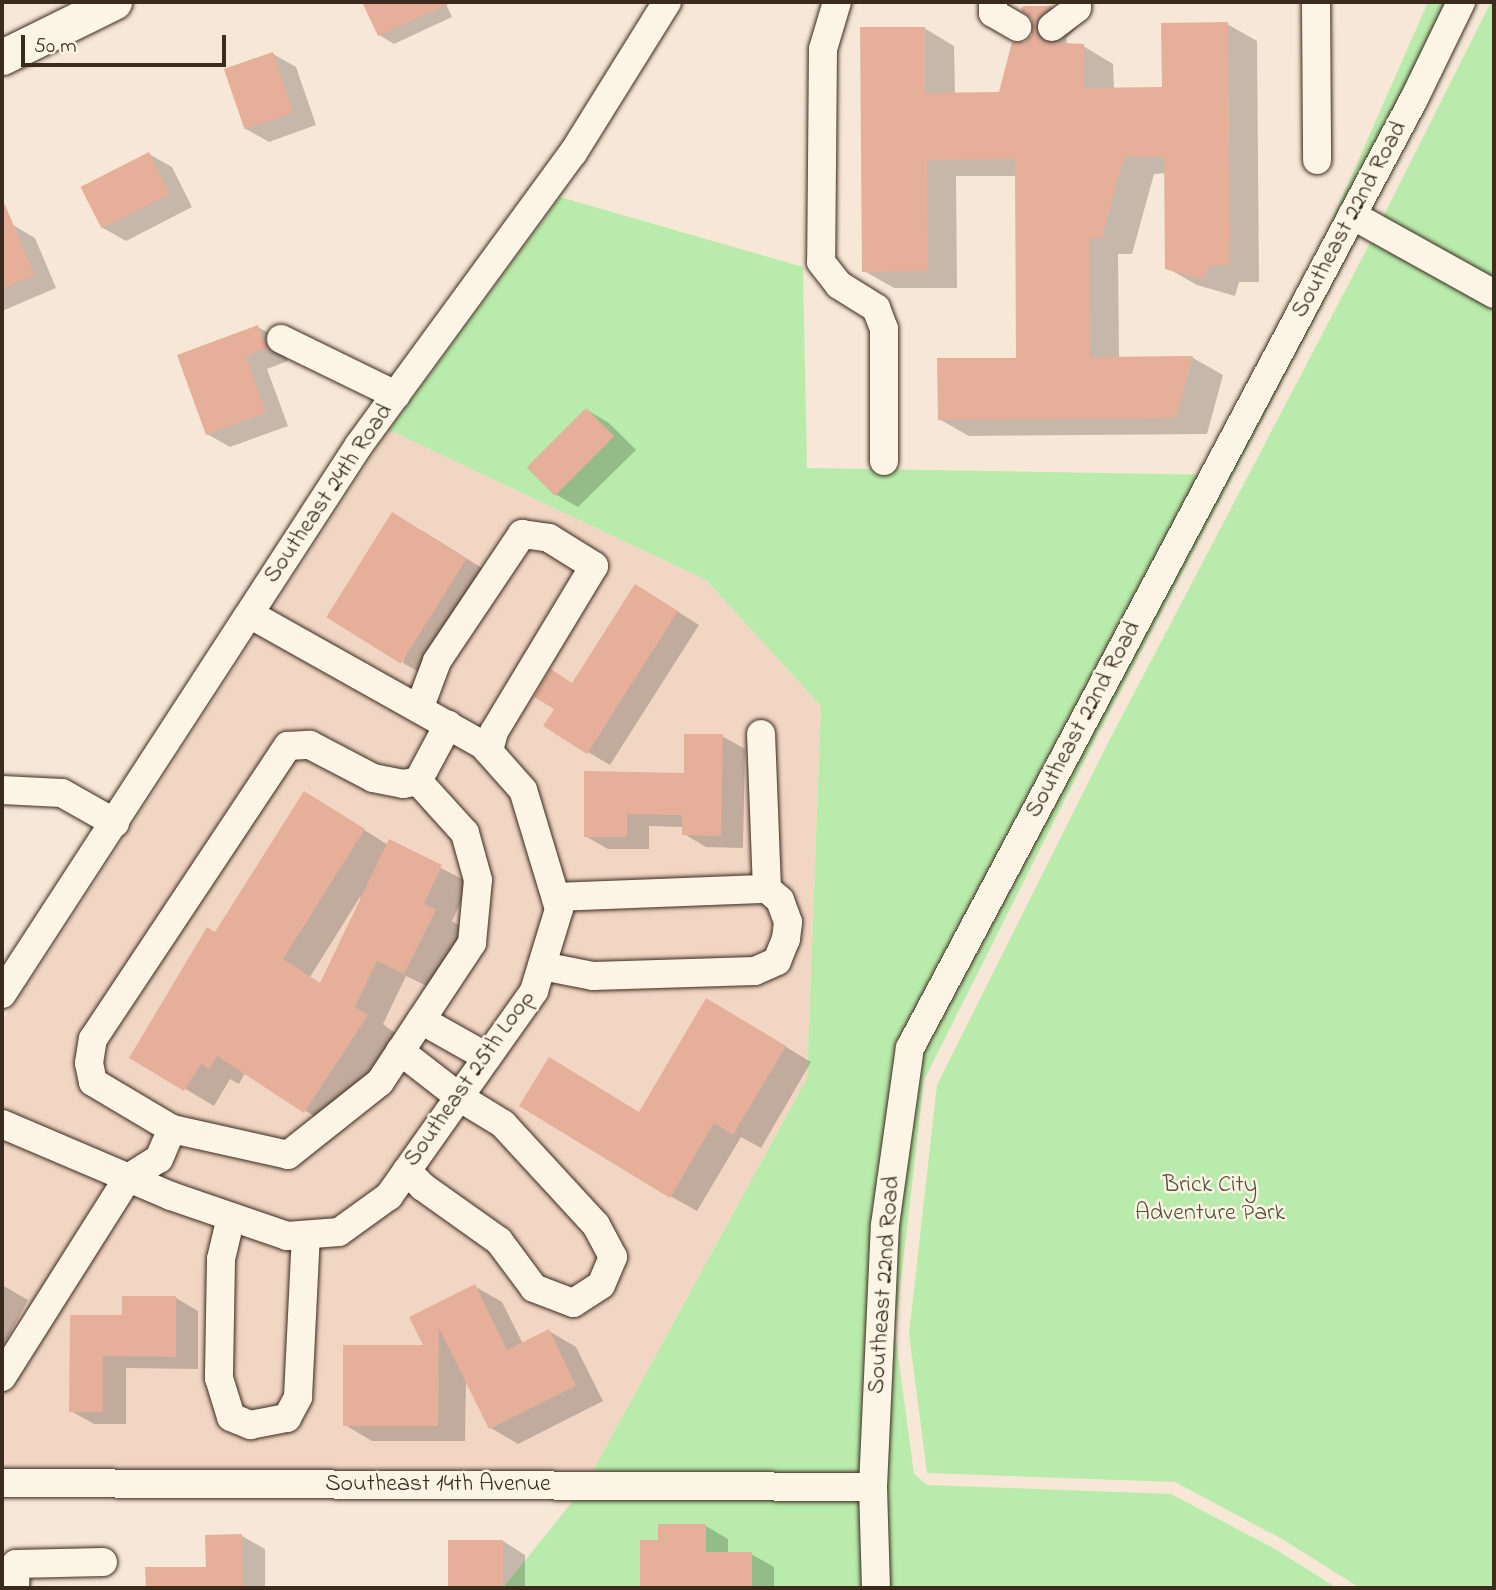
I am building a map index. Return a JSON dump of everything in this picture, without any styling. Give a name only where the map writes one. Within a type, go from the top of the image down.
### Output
[{"type":"main road","points":[[2,57],[114,2]]},
{"type":"street","name":"Southeast 24th Road","points":[[2,994],[359,445],[573,153],[667,2]]},
{"type":"street","points":[[838,2],[822,49],[821,262],[839,285],[876,308],[884,329],[884,461]]},
{"type":"street","points":[[993,2],[993,13],[1017,27]]},
{"type":"street","points":[[1052,27],[1077,8],[1077,2]]},
{"type":"street","points":[[1316,2],[1317,160]]},
{"type":"street","name":"Southeast 22nd Road","points":[[876,1588],[873,1487],[885,1226],[910,1048],[1352,215],[1461,2]]},
{"type":"street","points":[[1352,215],[1494,294]]},
{"type":"street","points":[[281,339],[396,395]]},
{"type":"street","points":[[419,709],[436,661],[522,534],[549,538],[594,566],[494,732],[489,751]]},
{"type":"street","name":"Southeast 25th Loop","points":[[2,1124],[128,1178],[287,1236],[339,1232],[389,1196],[534,991],[559,909],[523,790],[489,751],[448,725],[250,614]]},
{"type":"street","points":[[418,780],[466,833],[478,880],[472,943],[380,1082],[288,1155],[172,1129],[93,1082],[89,1063],[93,1039],[288,746],[310,745],[373,778],[402,784],[418,780],[448,725]]},
{"type":"street","points":[[761,734],[767,889]]},
{"type":"street","points":[[2,790],[62,793],[115,823]]},
{"type":"street","points":[[541,966],[593,976],[755,971],[777,961],[786,939],[788,922],[780,900],[767,889],[556,897]]},
{"type":"street","points":[[421,1020],[487,1057]]},
{"type":"street","points":[[400,1052],[459,1097],[503,1124],[596,1225],[614,1257],[601,1285],[573,1303],[534,1288],[499,1241],[407,1171]]},
{"type":"street","points":[[2,1377],[128,1178],[159,1159],[172,1129]]},
{"type":"street","points":[[231,1217],[221,1259],[219,1378],[232,1417],[250,1425],[287,1418],[298,1397],[306,1235]]},
{"type":"street","name":"Southeast 14th Avenue","points":[[2,1483],[873,1487]]},
{"type":"street","points":[[15,1588],[16,1564],[103,1562]]},
{"type":"shaded area","points":[[389,430],[706,580],[821,706],[807,1078],[584,1487],[2,1483],[2,1020],[45,959]]},
{"type":"green space","points":[[1428,2],[1476,2],[1354,244],[1097,736],[924,1080],[895,1333],[914,1474],[927,1485],[1171,1494],[1275,1549],[1337,1588],[503,1588],[584,1487],[807,1078],[821,706],[706,580],[389,430],[560,197],[803,267],[807,468],[1220,475]]},
{"type":"green space","name":"Brick City Adventure Park","points":[[1491,2],[1494,2],[1494,1588],[1360,1588],[1282,1539],[1175,1482],[927,1473],[909,1334],[937,1085],[1109,741],[1367,249]]},
{"type":"building","points":[[362,2],[453,2],[378,36]]},
{"type":"building","points":[[1023,6],[1052,6],[1036,21],[1038,36],[1045,42],[1084,44],[1084,88],[1162,87],[1161,23],[1228,22],[1230,265],[1209,266],[1205,280],[1165,269],[1164,157],[1124,157],[1102,238],[1089,238],[1090,357],[1193,356],[1176,418],[938,420],[937,358],[1016,358],[1015,159],[927,160],[928,271],[862,272],[860,27],[925,27],[925,93],[999,92],[1012,42],[1025,42],[1032,35],[1032,19],[1021,10]]},
{"type":"building","points":[[273,52],[294,113],[245,129],[224,69]]},
{"type":"building","points":[[149,152],[170,194],[102,229],[80,187]]},
{"type":"building","points":[[2,198],[35,275],[2,289]]},
{"type":"building","points":[[258,325],[267,348],[246,356],[266,413],[206,435],[177,355]]},
{"type":"building","points":[[586,408],[614,436],[555,496],[527,467]]},
{"type":"building","points":[[392,512],[467,559],[401,664],[326,617]]},
{"type":"building","points":[[635,584],[678,611],[587,754],[543,726],[554,709],[534,697],[551,669],[572,683]]},
{"type":"building","points":[[684,734],[723,734],[721,836],[682,835],[682,815],[627,814],[627,837],[584,837],[584,771],[684,773]]},
{"type":"building","points":[[304,791],[365,829],[283,959],[320,983],[389,839],[442,865],[424,904],[436,910],[404,974],[377,961],[355,1007],[368,1015],[304,1113],[217,1056],[210,1069],[201,1064],[184,1091],[129,1058],[207,927],[215,932]]},
{"type":"building","points":[[706,998],[786,1046],[733,1135],[714,1123],[670,1198],[519,1106],[549,1057],[639,1112]]},
{"type":"building","points":[[475,1284],[507,1350],[549,1329],[576,1386],[489,1429],[439,1328],[438,1426],[343,1426],[343,1345],[423,1345],[409,1317]]},
{"type":"building","points":[[122,1296],[176,1296],[176,1357],[103,1356],[103,1412],[69,1412],[70,1315],[122,1315]]},
{"type":"building","points":[[658,1524],[706,1524],[706,1552],[752,1552],[752,1588],[640,1588],[640,1540],[658,1540]]},
{"type":"building","points":[[242,1534],[243,1588],[146,1588],[145,1567],[206,1567],[205,1535]]},
{"type":"building","points":[[448,1540],[503,1540],[503,1588],[448,1588]]}]
